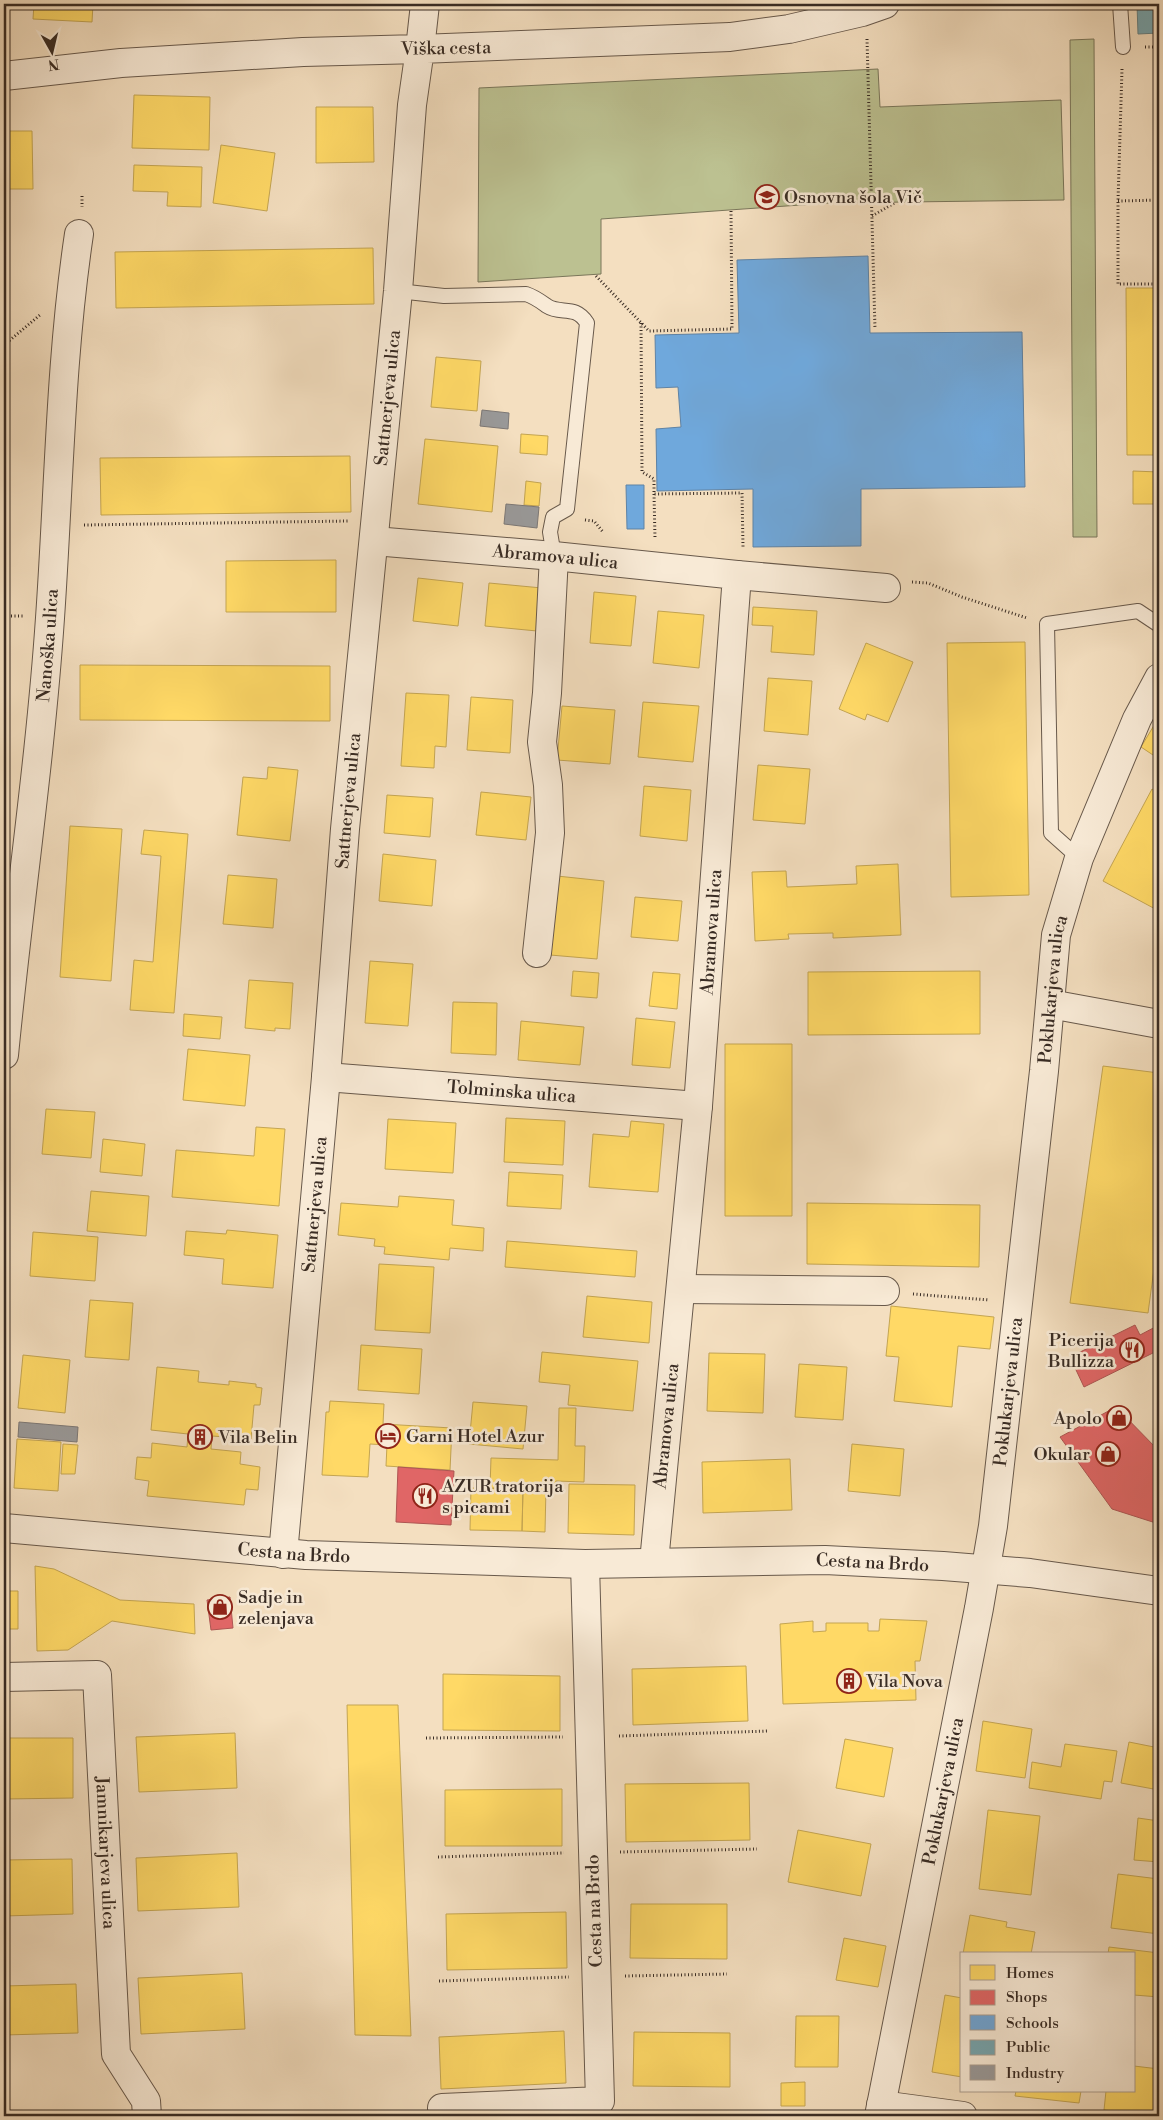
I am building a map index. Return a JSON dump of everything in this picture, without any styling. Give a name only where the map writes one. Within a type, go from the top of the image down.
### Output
[{"type":"street","name":"Sattnerjeva ulica","points":[[283,1554],[326,1077],[344,829],[398,291],[412,105],[425,4]]},
{"type":"street","name":"Viška cesta","points":[[4,76],[121,63],[303,52],[730,37],[789,29],[874,8]]},
{"type":"street","name":"Nanoška ulica","points":[[5,1038],[42,722],[71,289],[79,234]]},
{"type":"street","name":"Abramova ulica","points":[[375,531],[554,556],[744,576],[886,588]]},
{"type":"street","points":[[537,953],[550,833],[548,785],[542,742],[547,693],[554,556]]},
{"type":"street","name":"Abramova ulica","points":[[654,1562],[698,1106],[744,576]]},
{"type":"street","name":"Poklukarjeva ulica","points":[[880,2111],[992,1526],[1018,1303],[1056,934],[1079,858],[1137,719],[1159,678]]},
{"type":"street","points":[[1050,1004],[1159,1024]]},
{"type":"street","name":"Tolminska ulica","points":[[326,1077],[698,1106]]},
{"type":"street","points":[[681,1289],[885,1291]]},
{"type":"street","name":"Cesta na Brdo","points":[[4,1528],[283,1554],[585,1564],[825,1560],[943,1566],[1030,1574],[1159,1591]]},
{"type":"street","name":"Cesta na Brdo","points":[[442,2108],[600,2101],[585,1564]]},
{"type":"street","name":"Jamnikarjeva ulica","points":[[4,1677],[97,1675],[116,2054],[146,2101],[147,2116]]},
{"type":"street","points":[[880,2111],[963,2116]]},
{"type":"lane","points":[[1120,4],[1122,47]]},
{"type":"lane","points":[[398,291],[444,296],[526,294],[536,297],[548,306],[568,310],[582,316],[587,323],[567,509],[553,517],[550,532],[554,556]]},
{"type":"lane","points":[[1079,858],[1051,832],[1047,624],[1138,612],[1159,625]]},
{"type":"path","points":[[874,8],[866,26],[875,329]]},
{"type":"path","points":[[1122,47],[1118,284],[1159,284]]},
{"type":"path","points":[[1118,200],[1159,200]]},
{"type":"path","points":[[872,216],[896,202]]},
{"type":"path","points":[[596,276],[648,331],[732,329],[731,210]]},
{"type":"path","points":[[4,345],[71,289]]},
{"type":"path","points":[[641,323],[642,472],[654,479],[655,539],[647,538]]},
{"type":"path","points":[[654,494],[742,493],[744,576]]},
{"type":"path","points":[[553,517],[594,520],[604,533]]},
{"type":"path","points":[[55,526],[375,531]]},
{"type":"path","points":[[886,588],[902,582],[928,583],[962,597],[1047,624]]},
{"type":"path","points":[[885,1291],[1018,1303]]},
{"type":"green space","points":[[1094,39],[1097,537],[1073,537],[1070,40]]},
{"type":"green space","points":[[878,69],[880,107],[1061,100],[1064,200],[829,203],[601,219],[601,274],[478,282],[479,88]]},
{"type":"building: Homes","points":[[34,4],[93,4],[92,22],[33,19]]},
{"type":"building: Homes","points":[[321,4],[375,4],[375,7],[321,7]]},
{"type":"building: Homes","points":[[134,95],[210,97],[209,150],[132,148]]},
{"type":"building: Homes","points":[[316,107],[373,107],[374,162],[316,163]]},
{"type":"building: Homes","points":[[4,131],[32,131],[33,189],[4,189]]},
{"type":"building: Homes","points":[[221,145],[275,153],[267,211],[213,203]]},
{"type":"building: Homes","points":[[134,165],[202,167],[201,207],[167,206],[168,192],[133,191]]},
{"type":"building: Homes","points":[[373,248],[374,304],[116,308],[115,252]]},
{"type":"building: Homes","points":[[1126,288],[1159,288],[1159,455],[1127,455]]},
{"type":"building: Homes","points":[[436,357],[481,361],[477,411],[431,407]]},
{"type":"building: Homes","points":[[521,434],[548,436],[547,455],[520,453]]},
{"type":"building: Homes","points":[[425,439],[498,446],[492,512],[418,504]]},
{"type":"building: Homes","points":[[350,456],[351,512],[101,515],[100,458]]},
{"type":"building: Homes","points":[[1133,471],[1159,472],[1159,504],[1133,504]]},
{"type":"building: Homes","points":[[526,481],[541,483],[539,506],[524,505]]},
{"type":"building: Homes","points":[[336,560],[336,612],[226,612],[226,561]]},
{"type":"building: Homes","points":[[418,578],[463,583],[458,626],[413,621]]},
{"type":"building: Homes","points":[[489,583],[542,588],[537,631],[485,626]]},
{"type":"building: Homes","points":[[594,592],[636,596],[631,646],[590,643]]},
{"type":"building: Homes","points":[[753,607],[817,611],[814,655],[771,652],[773,626],[752,625]]},
{"type":"building: Homes","points":[[658,611],[704,615],[699,668],[653,663]]},
{"type":"building: Homes","points":[[1025,642],[1029,895],[951,897],[947,643]]},
{"type":"building: Homes","points":[[866,643],[913,662],[888,722],[867,714],[865,720],[839,709]]},
{"type":"building: Homes","points":[[80,665],[330,666],[330,721],[80,720]]},
{"type":"building: Homes","points":[[768,678],[812,681],[808,735],[764,731]]},
{"type":"building: Homes","points":[[406,693],[449,695],[446,747],[435,746],[434,768],[401,766]]},
{"type":"building: Homes","points":[[471,697],[513,700],[510,753],[467,750]]},
{"type":"building: Homes","points":[[643,702],[699,706],[693,762],[638,757]]},
{"type":"building: Homes","points":[[562,706],[615,710],[610,764],[557,760]]},
{"type":"building: Homes","points":[[1159,717],[1159,759],[1141,747]]},
{"type":"building: Homes","points":[[758,765],[810,769],[805,824],[753,820]]},
{"type":"building: Homes","points":[[268,767],[298,770],[290,841],[237,835],[243,777],[267,779]]},
{"type":"building: Homes","points":[[644,786],[691,790],[687,841],[640,836]]},
{"type":"building: Homes","points":[[1152,789],[1159,793],[1159,911],[1103,881]]},
{"type":"building: Homes","points":[[481,792],[531,797],[526,840],[476,835]]},
{"type":"building: Homes","points":[[387,795],[433,798],[430,837],[384,833]]},
{"type":"building: Homes","points":[[70,826],[122,829],[111,981],[60,977]]},
{"type":"building: Homes","points":[[144,830],[188,834],[174,1013],[130,1010],[134,960],[153,962],[161,856],[141,854]]},
{"type":"building: Homes","points":[[383,854],[436,860],[432,906],[379,901]]},
{"type":"building: Homes","points":[[898,864],[901,935],[833,938],[833,933],[788,934],[789,939],[755,941],[752,872],[786,871],[787,887],[857,884],[856,866]]},
{"type":"building: Homes","points":[[228,875],[277,879],[273,928],[223,924]]},
{"type":"building: Homes","points":[[557,876],[604,881],[597,959],[550,955]]},
{"type":"building: Homes","points":[[635,897],[682,901],[678,941],[631,937]]},
{"type":"building: Homes","points":[[370,961],[413,964],[408,1026],[365,1023]]},
{"type":"building: Homes","points":[[573,971],[599,973],[597,998],[571,996]]},
{"type":"building: Homes","points":[[980,971],[980,1034],[808,1035],[808,972]]},
{"type":"building: Homes","points":[[653,972],[680,974],[677,1009],[649,1006]]},
{"type":"building: Homes","points":[[249,980],[293,983],[290,1029],[275,1028],[275,1031],[245,1028]]},
{"type":"building: Homes","points":[[453,1002],[497,1003],[496,1055],[451,1053]]},
{"type":"building: Homes","points":[[184,1014],[222,1017],[220,1039],[183,1036]]},
{"type":"building: Homes","points":[[636,1018],[675,1022],[670,1068],[632,1065]]},
{"type":"building: Homes","points":[[521,1021],[584,1027],[580,1065],[518,1060]]},
{"type":"building: Homes","points":[[725,1044],[792,1044],[792,1216],[725,1216]]},
{"type":"building: Homes","points":[[188,1049],[250,1055],[245,1106],[183,1100]]},
{"type":"building: Homes","points":[[1103,1066],[1159,1073],[1159,1232],[1148,1313],[1070,1303]]},
{"type":"building: Homes","points":[[46,1109],[95,1112],[91,1158],[42,1154]]},
{"type":"building: Homes","points":[[506,1118],[565,1121],[563,1165],[504,1162]]},
{"type":"building: Homes","points":[[388,1119],[456,1123],[453,1173],[385,1169]]},
{"type":"building: Homes","points":[[631,1121],[664,1124],[658,1192],[589,1187],[593,1134],[629,1137]]},
{"type":"building: Homes","points":[[256,1127],[285,1129],[279,1206],[172,1197],[176,1150],[254,1156]]},
{"type":"building: Homes","points":[[103,1139],[145,1144],[142,1176],[100,1172]]},
{"type":"building: Homes","points":[[509,1172],[563,1175],[561,1209],[507,1206]]},
{"type":"building: Homes","points":[[91,1191],[149,1196],[146,1236],[87,1231]]},
{"type":"building: Homes","points":[[399,1196],[454,1200],[452,1225],[484,1228],[483,1251],[450,1248],[449,1260],[384,1254],[385,1247],[374,1246],[375,1239],[338,1235],[341,1203],[398,1207]]},
{"type":"building: Homes","points":[[807,1203],[980,1205],[979,1267],[807,1264]]},
{"type":"building: Homes","points":[[227,1230],[278,1235],[273,1288],[222,1284],[224,1259],[184,1255],[186,1231],[226,1234]]},
{"type":"building: Homes","points":[[33,1232],[98,1237],[95,1281],[30,1276]]},
{"type":"building: Homes","points":[[507,1241],[637,1251],[635,1277],[505,1267]]},
{"type":"building: Homes","points":[[379,1264],[434,1267],[430,1333],[375,1330]]},
{"type":"building: Homes","points":[[587,1296],[652,1302],[649,1343],[583,1337]]},
{"type":"building: Homes","points":[[90,1300],[133,1303],[129,1360],[85,1357]]},
{"type":"building: Homes","points":[[891,1306],[994,1317],[990,1349],[958,1346],[952,1407],[894,1401],[899,1357],[886,1356]]},
{"type":"building: Homes","points":[[361,1345],[422,1349],[419,1394],[358,1390]]},
{"type":"building: Homes","points":[[542,1352],[638,1361],[633,1411],[568,1405],[570,1385],[539,1382]]},
{"type":"building: Homes","points":[[709,1353],[765,1354],[763,1413],[707,1411]]},
{"type":"building: Homes","points":[[23,1355],[70,1360],[65,1413],[18,1408]]},
{"type":"building: Homes","points":[[799,1364],[847,1367],[843,1420],[795,1417]]},
{"type":"building: Homes","name":"Vila Belin","points":[[157,1367],[199,1371],[198,1382],[229,1385],[229,1381],[256,1384],[256,1387],[262,1388],[260,1405],[254,1405],[251,1439],[212,1436],[211,1449],[241,1452],[240,1464],[260,1467],[258,1490],[246,1489],[244,1505],[147,1496],[149,1481],[135,1479],[137,1457],[151,1458],[152,1443],[187,1447],[188,1434],[151,1430]]},
{"type":"building: Homes","name":"Garni Hotel Azur","points":[[330,1401],[384,1404],[383,1424],[452,1428],[450,1470],[386,1466],[387,1445],[370,1444],[368,1477],[322,1475],[326,1412],[329,1412]]},
{"type":"building: Homes","points":[[473,1402],[527,1406],[523,1449],[469,1444]]},
{"type":"building: Homes","points":[[559,1408],[576,1408],[575,1446],[585,1446],[584,1482],[556,1481],[556,1487],[546,1487],[545,1532],[522,1531],[523,1489],[490,1488],[491,1458],[558,1460]]},
{"type":"building: Homes","points":[[17,1439],[61,1442],[58,1491],[14,1488]]},
{"type":"building: Homes","points":[[63,1444],[78,1445],[75,1474],[61,1474]]},
{"type":"building: Homes","points":[[852,1444],[904,1449],[900,1496],[848,1491]]},
{"type":"building: Homes","points":[[790,1459],[792,1510],[703,1513],[702,1462]]},
{"type":"building: Homes","points":[[569,1484],[635,1485],[634,1535],[568,1533]]},
{"type":"building: Homes","points":[[471,1488],[523,1489],[522,1531],[470,1530]]},
{"type":"building: Homes","points":[[35,1566],[54,1569],[120,1600],[194,1604],[195,1634],[112,1621],[68,1650],[37,1651]]},
{"type":"building: Homes","points":[[4,1591],[18,1591],[18,1629],[4,1629]]},
{"type":"building: Homes","name":"Vila Nova","points":[[880,1619],[927,1621],[920,1661],[915,1661],[916,1700],[783,1704],[780,1624],[813,1621],[813,1632],[826,1631],[826,1623],[868,1623],[868,1631],[879,1631]]},
{"type":"building: Homes","points":[[746,1666],[748,1721],[633,1725],[632,1669]]},
{"type":"building: Homes","points":[[443,1674],[560,1676],[560,1731],[443,1730]]},
{"type":"building: Homes","points":[[347,1705],[398,1705],[411,2036],[355,2035]]},
{"type":"building: Homes","points":[[983,1721],[1032,1729],[1025,1778],[976,1771]]},
{"type":"building: Homes","points":[[235,1733],[237,1788],[139,1792],[136,1737]]},
{"type":"building: Homes","points":[[4,1738],[73,1738],[73,1798],[4,1799]]},
{"type":"building: Homes","points":[[845,1739],[893,1748],[884,1797],[836,1788]]},
{"type":"building: Homes","points":[[1129,1742],[1159,1748],[1159,1790],[1121,1783]]},
{"type":"building: Homes","points":[[1065,1744],[1117,1751],[1112,1782],[1104,1781],[1101,1799],[1029,1788],[1032,1762],[1061,1767]]},
{"type":"building: Homes","points":[[749,1783],[750,1840],[626,1842],[625,1784]]},
{"type":"building: Homes","points":[[562,1789],[562,1846],[445,1846],[445,1790]]},
{"type":"building: Homes","points":[[988,1810],[1040,1816],[1031,1895],[979,1889]]},
{"type":"building: Homes","points":[[1138,1818],[1159,1821],[1159,1862],[1134,1860]]},
{"type":"building: Homes","points":[[798,1830],[871,1844],[861,1896],[788,1882]]},
{"type":"building: Homes","points":[[237,1853],[239,1907],[138,1911],[136,1858]]},
{"type":"building: Homes","points":[[72,1859],[73,1914],[4,1916],[4,1860]]},
{"type":"building: Homes","points":[[1118,1874],[1159,1879],[1159,1934],[1111,1928]]},
{"type":"building: Homes","points":[[631,1904],[727,1904],[727,1959],[630,1958]]},
{"type":"building: Homes","points":[[566,1912],[567,1968],[447,1970],[446,1914]]},
{"type":"building: Homes","points":[[970,1915],[1007,1922],[1006,1927],[1035,1932],[1031,1952],[963,1952]]},
{"type":"building: Homes","points":[[844,1938],[886,1946],[878,1987],[836,1980]]},
{"type":"building: Homes","points":[[1109,1947],[1159,1953],[1159,1997],[1136,1995],[1136,1952],[1108,1952]]},
{"type":"building: Homes","points":[[242,1973],[245,2029],[141,2034],[138,1978]]},
{"type":"building: Homes","points":[[76,1984],[78,2033],[4,2035],[4,1986]]},
{"type":"building: Homes","points":[[945,1995],[960,1998],[960,2077],[932,2072]]},
{"type":"building: Homes","points":[[796,2016],[839,2016],[838,2067],[795,2067]]},
{"type":"building: Homes","points":[[564,2031],[566,2083],[441,2089],[439,2037]]},
{"type":"building: Homes","points":[[634,2032],[730,2033],[730,2087],[633,2086]]},
{"type":"building: Homes","points":[[1136,2066],[1159,2069],[1153,2116],[1104,2110],[1106,2092],[1136,2092]]},
{"type":"building: Homes","points":[[805,2082],[805,2106],[781,2106],[781,2083]]},
{"type":"building: Homes","points":[[1016,2092],[1081,2092],[1079,2103],[1015,2096]]},
{"type":"building: Shops","points":[[1135,1325],[1140,1335],[1159,1325],[1159,1350],[1084,1387],[1070,1357]]},
{"type":"building: Shops","points":[[1116,1407],[1159,1451],[1159,1524],[1112,1509],[1060,1437]]},
{"type":"building: Shops","name":"AZUR tratorija s picami","points":[[398,1467],[454,1471],[451,1525],[396,1522]]},
{"type":"building: Shops","points":[[230,1597],[233,1628],[211,1630],[207,1600]]},
{"type":"building: Schools","name":"Osnovna šola Vič","points":[[868,256],[870,333],[1022,332],[1025,487],[861,489],[861,546],[753,547],[753,489],[657,491],[656,429],[681,427],[678,387],[656,388],[655,335],[739,333],[737,260]]},
{"type":"building: Schools","points":[[626,485],[644,485],[644,529],[627,529]]},
{"type":"building: Public","points":[[1137,4],[1159,4],[1159,33],[1138,34]]},
{"type":"building: Industry","points":[[482,410],[509,413],[508,429],[480,426]]},
{"type":"building: Industry","points":[[506,504],[539,507],[537,528],[504,524]]},
{"type":"building: Industry","points":[[19,1422],[78,1427],[77,1442],[18,1437]]},
{"type":"place","name":"Osnovna šola Vič","points":[[767,197]]},
{"type":"place","name":"Picerija Bullizza","points":[[1132,1350]]},
{"type":"place","name":"Apolo","points":[[1119,1418]]},
{"type":"place","name":"Garni Hotel Azur","points":[[388,1436]]},
{"type":"place","name":"Vila Belin","points":[[200,1437]]},
{"type":"place","name":"Okular","points":[[1108,1454]]},
{"type":"place","name":"AZUR tratorija s picami","points":[[425,1496]]},
{"type":"place","name":"Sadje in zelenjava","points":[[220,1607]]},
{"type":"place","name":"Vila Nova","points":[[849,1681]]}]
